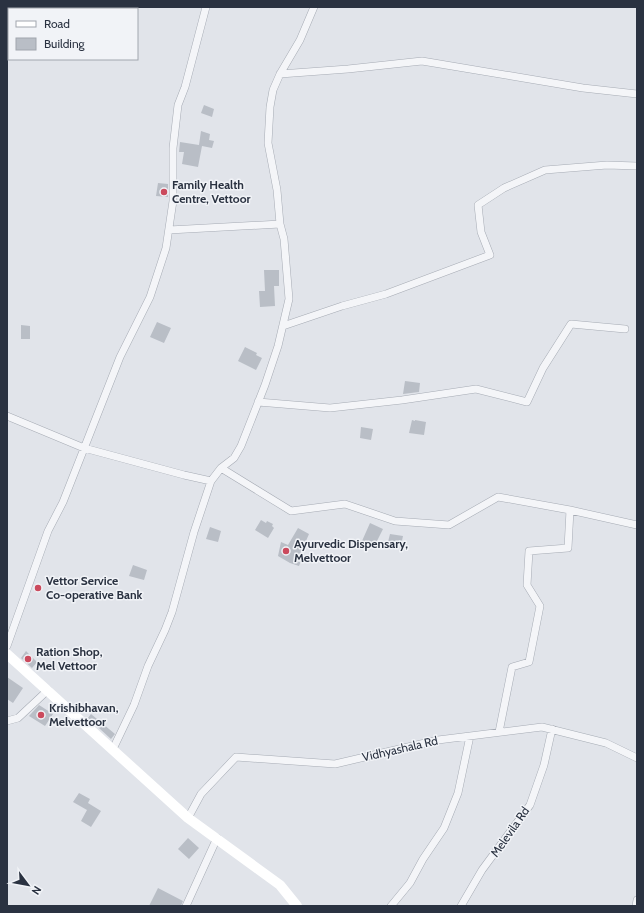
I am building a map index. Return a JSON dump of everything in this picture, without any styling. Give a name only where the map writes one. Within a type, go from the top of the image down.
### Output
[{"type":"main road","points":[[7,654],[188,818],[280,885],[297,906]]},
{"type":"street","points":[[7,646],[48,531],[63,502],[120,357],[150,297],[166,248],[173,201],[173,148],[178,104],[185,88],[206,7]]},
{"type":"street","points":[[113,749],[134,705],[148,666],[172,612],[194,532],[211,481],[221,468],[234,458],[241,446],[272,365],[283,326],[288,299],[284,239],[280,224],[277,190],[268,143],[273,90],[280,74],[300,40],[314,7]]},
{"type":"street","points":[[280,74],[348,69],[422,61],[583,88],[637,94]]},
{"type":"street","points":[[283,326],[342,306],[386,294],[490,255],[481,232],[478,205],[504,188],[545,170],[607,166],[637,166]]},
{"type":"street","points":[[169,230],[280,224]]},
{"type":"street","points":[[258,402],[330,408],[402,400],[476,389],[527,402],[543,368],[571,324],[625,329]]},
{"type":"street","points":[[7,416],[84,448],[211,481]]},
{"type":"street","points":[[221,468],[291,511],[345,504],[395,521],[449,525],[498,497],[570,510],[637,525]]},
{"type":"street","points":[[499,732],[512,667],[529,662],[540,606],[528,585],[529,551],[568,548],[570,510]]},
{"type":"street","points":[[7,722],[18,718],[48,690]]},
{"type":"street","name":"Vidhyashala Rd","points":[[188,818],[201,794],[236,757],[335,764],[438,740],[542,727],[606,743],[637,758]]},
{"type":"street","name":"Melevila Rd","points":[[461,906],[482,870],[530,805],[544,764],[552,729]]},
{"type":"street","points":[[391,906],[410,883],[423,859],[444,828],[458,793],[470,736]]},
{"type":"street","points":[[186,906],[217,838]]},
{"type":"street","points":[[636,906],[637,900]]},
{"type":"building","points":[[204,105],[214,109],[212,117],[201,113]]},
{"type":"building","points":[[201,131],[210,134],[209,140],[214,141],[212,148],[202,146],[198,167],[182,164],[184,152],[179,152],[180,142],[199,145]]},
{"type":"building","name":"Family Health Centre, Vettoor","points":[[158,183],[168,184],[168,197],[156,196]]},
{"type":"building","points":[[264,270],[279,270],[279,286],[274,286],[275,306],[260,307],[259,291],[265,291]]},
{"type":"building","points":[[157,322],[171,328],[164,343],[150,337]]},
{"type":"building","points":[[21,325],[30,326],[30,339],[21,339]]},
{"type":"building","points":[[245,347],[257,353],[256,355],[262,358],[256,370],[238,361]]},
{"type":"building","points":[[405,381],[420,383],[419,392],[403,394]]},
{"type":"building","points":[[412,420],[426,422],[424,435],[409,433]]},
{"type":"building","points":[[361,427],[373,429],[371,440],[360,438]]},
{"type":"building","points":[[261,520],[266,523],[267,521],[273,524],[272,526],[274,528],[268,538],[255,530]]},
{"type":"building","points":[[370,523],[383,529],[374,547],[362,541]]},
{"type":"building","points":[[210,527],[221,531],[218,542],[206,539]]},
{"type":"building","points":[[298,528],[309,534],[299,557],[302,558],[299,566],[278,556],[281,542],[288,545]]},
{"type":"building","points":[[390,534],[403,536],[401,545],[388,542]]},
{"type":"building","points":[[133,565],[147,570],[144,580],[129,576]]},
{"type":"building","name":"Ration Shop, Mel Vettoor","points":[[26,651],[37,662],[32,668],[21,658]]},
{"type":"building","points":[[7,677],[23,688],[13,703],[7,699]]},
{"type":"building","name":"Krishibhavan, Melvettoor","points":[[39,705],[53,714],[45,726],[29,716]]},
{"type":"building","points":[[91,714],[115,734],[111,739],[88,718]]},
{"type":"building","points":[[79,793],[90,799],[88,803],[101,811],[91,827],[81,821],[87,810],[73,802]]},
{"type":"building","points":[[188,838],[199,848],[189,859],[178,849]]},
{"type":"building","points":[[158,888],[183,901],[181,906],[149,906]]},
{"type":"place","name":"Family Health Centre, Vettoor","points":[[164,192]]},
{"type":"place","name":"Ayurvedic Dispensary, Melvettoor","points":[[286,551]]},
{"type":"place","name":"Vettor Service Co-operative Bank","points":[[38,588]]},
{"type":"place","name":"Ration Shop, Mel Vettoor","points":[[28,659]]},
{"type":"place","name":"Krishibhavan, Melvettoor","points":[[41,715]]}]
